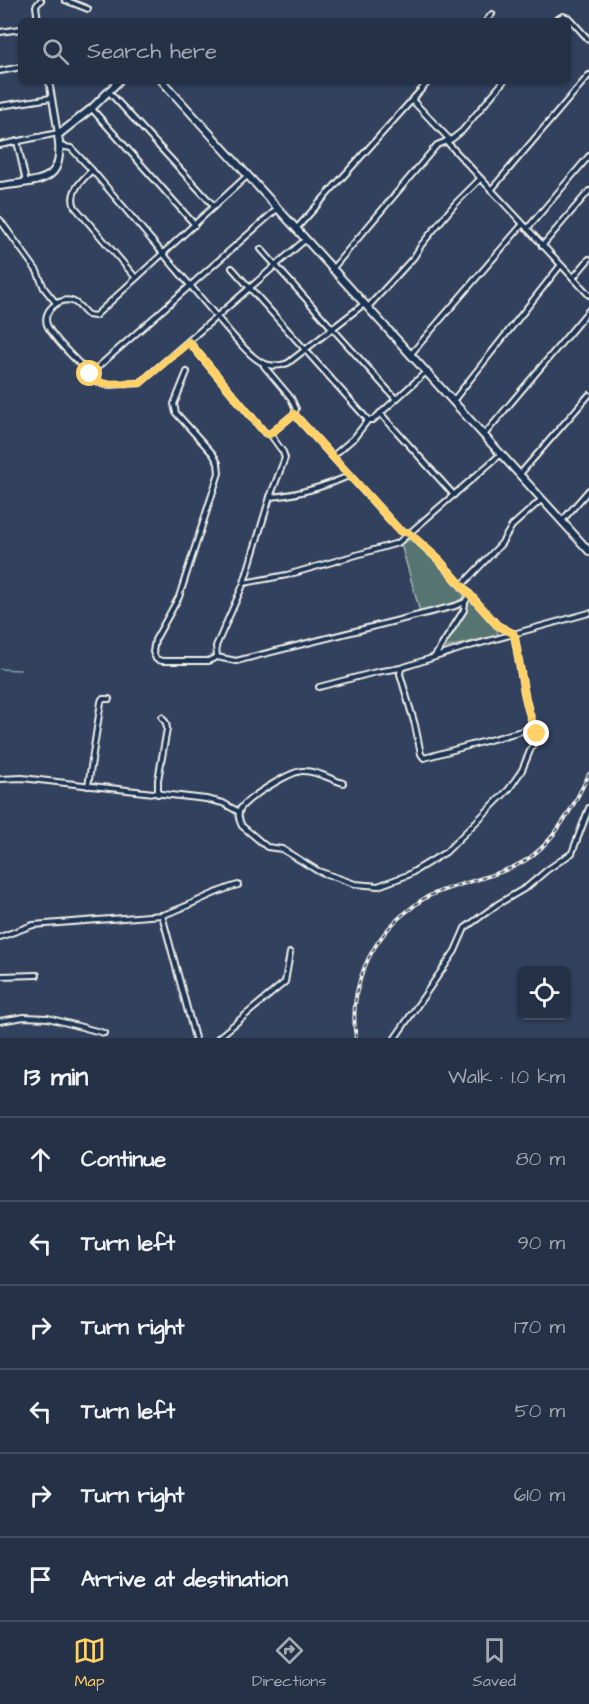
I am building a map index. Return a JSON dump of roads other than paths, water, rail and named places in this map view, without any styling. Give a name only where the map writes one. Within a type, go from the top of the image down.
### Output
[{"type":"street","points":[[38,18],[36,6],[41,0]]},
{"type":"street","points":[[65,0],[88,9]]},
{"type":"street","points":[[489,18],[492,14]]},
{"type":"street","points":[[571,21],[589,40]]},
{"type":"street","points":[[0,32],[18,29]]},
{"type":"street","points":[[0,71],[18,68]]},
{"type":"street","points":[[491,190],[589,75]]},
{"type":"street","points":[[0,186],[44,179],[51,175],[60,160],[60,146],[49,84]]},
{"type":"street","points":[[0,145],[58,134],[92,108],[116,84]]},
{"type":"street","points":[[165,84],[295,230],[333,268],[425,373],[589,550]]},
{"type":"street","points":[[295,230],[426,84]]},
{"type":"street","points":[[333,268],[437,145],[448,141],[462,131],[501,84]]},
{"type":"street","points":[[109,92],[214,206]]},
{"type":"street","points":[[0,106],[51,98]]},
{"type":"street","points":[[412,100],[480,179],[589,295]]},
{"type":"street","points":[[92,108],[195,225]]},
{"type":"street","points":[[16,141],[26,182]]},
{"type":"street","points":[[60,146],[71,148],[92,170],[251,355],[263,365],[291,398],[296,409],[294,414],[270,434]]},
{"type":"street","points":[[526,229],[589,156]]},
{"type":"street","points":[[92,170],[75,191],[73,202],[75,207],[136,278]]},
{"type":"street","points":[[247,176],[95,316],[87,315],[78,304],[71,301],[56,303],[46,316],[47,325],[90,374],[103,384],[140,383],[305,240]]},
{"type":"street","points":[[263,365],[281,366],[296,358],[366,306],[414,257],[422,244],[480,179]]},
{"type":"street","points":[[542,246],[589,191]]},
{"type":"street","points":[[90,374],[277,209]]},
{"type":"street","points":[[0,220],[37,271],[44,288],[56,303]]},
{"type":"street","points":[[410,355],[522,225]]},
{"type":"street","points":[[261,249],[395,398]]},
{"type":"street","points":[[573,278],[589,259]]},
{"type":"street","points":[[452,401],[560,266]]},
{"type":"street","points":[[232,268],[307,349],[368,420]]},
{"type":"street","points":[[484,435],[589,310]]},
{"type":"street","points":[[189,342],[265,433],[270,434],[285,458],[270,497],[244,583],[216,646],[217,657]]},
{"type":"street","points":[[187,372],[174,404],[176,413],[219,462],[219,473],[178,597],[155,640],[153,652],[156,659],[208,661],[217,657],[236,661],[465,602]]},
{"type":"street","points":[[333,456],[354,438],[368,420],[373,420],[425,373]]},
{"type":"street","points":[[519,475],[589,395]]},
{"type":"street","points":[[380,413],[454,495]]},
{"type":"street","points":[[294,414],[400,531],[409,533],[439,560],[497,625],[514,634]]},
{"type":"street","points":[[244,583],[287,574],[398,543],[501,454]]},
{"type":"street","points":[[270,497],[333,483],[351,475]]},
{"type":"street","points":[[562,522],[589,490]]},
{"type":"street","points":[[462,585],[501,543],[512,526],[541,500]]},
{"type":"street","points":[[434,657],[464,610],[465,602],[470,596]]},
{"type":"street","points":[[319,687],[401,668],[589,613]]},
{"type":"street","points":[[0,779],[22,778],[223,803],[239,812],[242,826],[267,847],[282,849],[318,871],[355,884],[378,886],[408,875],[446,852],[509,789],[522,770],[537,734],[516,653],[514,634]]},
{"type":"street","points":[[401,668],[400,674],[424,758],[530,729],[533,725]]},
{"type":"street","points":[[88,786],[101,702],[102,699],[110,699]]},
{"type":"street","points":[[158,794],[158,780],[167,729],[162,717]]},
{"type":"street","points":[[239,812],[262,791],[295,772],[306,771],[343,783]]},
{"type":"street","points":[[395,1038],[455,951],[465,928],[498,904],[527,887],[572,853],[589,808]]},
{"type":"street","points":[[0,937],[33,925],[162,915],[221,889],[238,885]]},
{"type":"street","points":[[162,915],[195,1038]]},
{"type":"street","points":[[218,1038],[285,982],[290,953]]},
{"type":"street","points":[[0,976],[37,975]]},
{"type":"street","points":[[0,1021],[24,1017],[48,1018],[104,1034]]},
{"type":"waterway","points":[[0,669],[20,670]]},
{"type":"railway","points":[[356,1038],[355,1001],[359,983],[373,950],[384,934],[396,921],[426,897],[508,869],[532,856],[542,848],[558,828],[589,774]]}]
